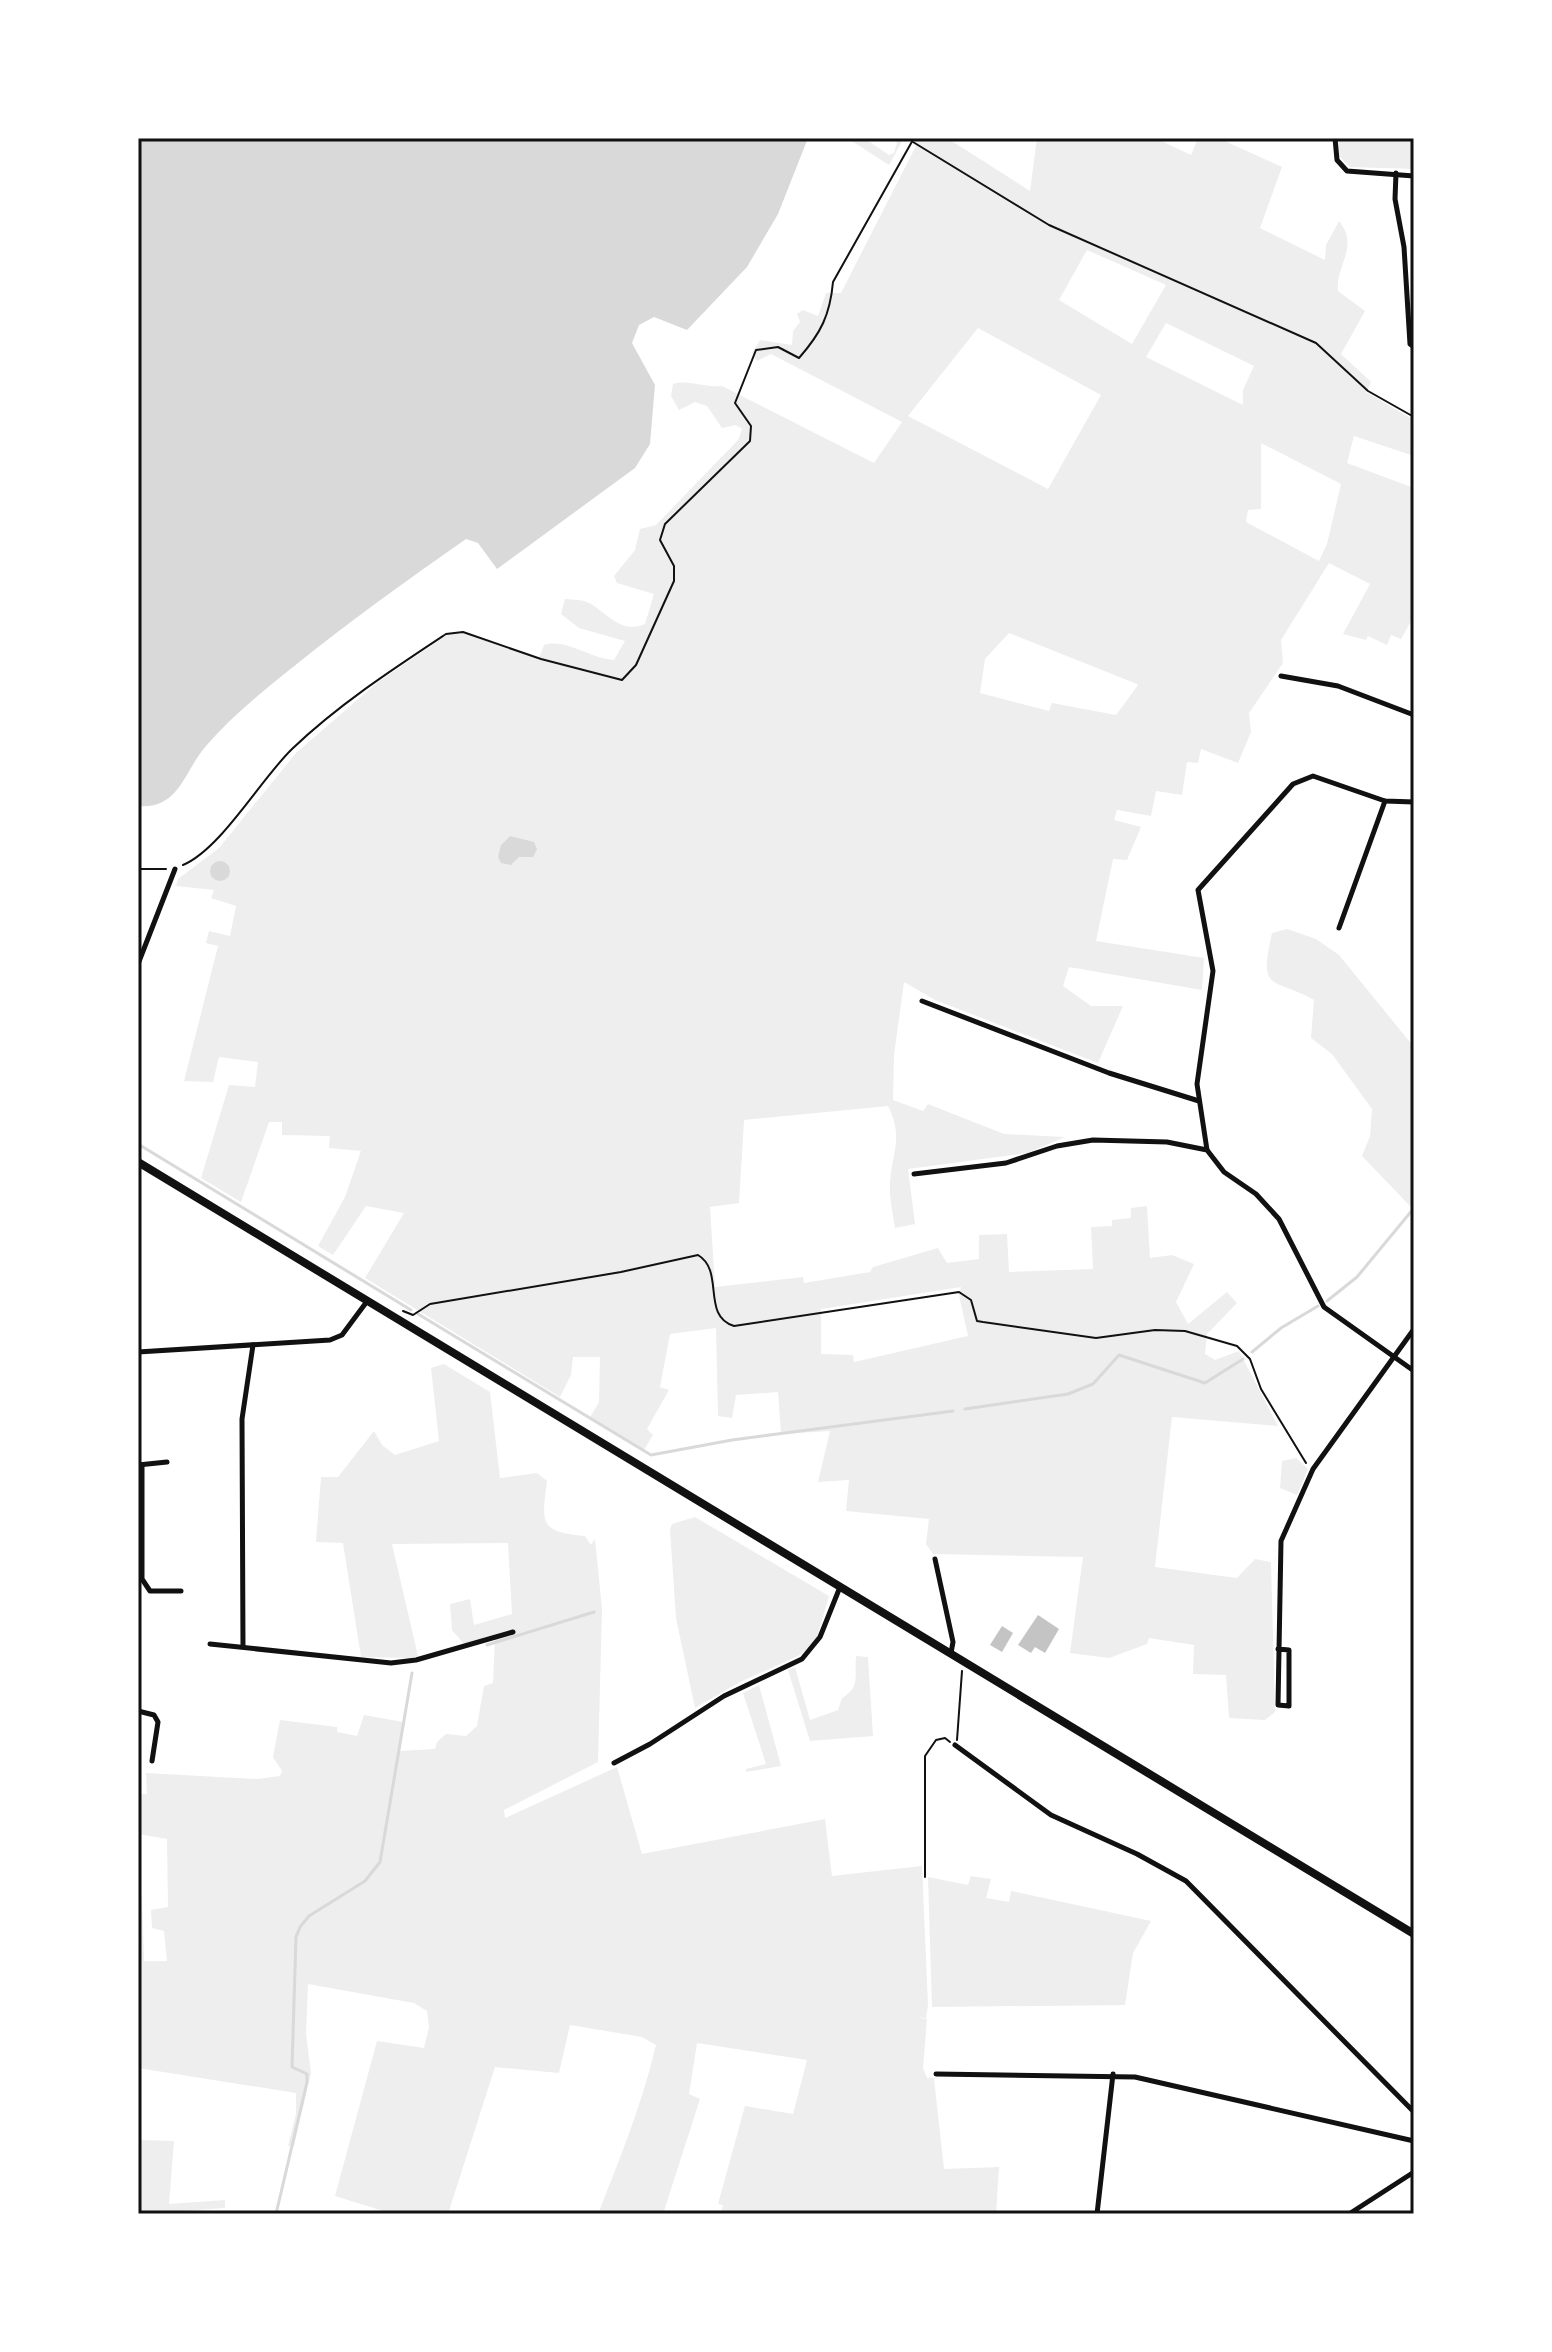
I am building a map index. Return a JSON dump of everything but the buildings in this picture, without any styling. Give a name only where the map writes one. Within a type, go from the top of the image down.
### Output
[{"type":"main road","points":[[138,1162],[1414,1934]]},
{"type":"street","points":[[1335,138],[1337,160],[1342,168],[1414,176]]},
{"type":"street","points":[[1396,173],[1395,199],[1406,271],[1410,336],[1414,347]]},
{"type":"street","points":[[1406,271],[1414,271]]},
{"type":"street","points":[[1281,676],[1338,686],[1414,715]]},
{"type":"street","points":[[1414,802],[1385,801],[1313,776],[1304,778],[1293,784],[1198,890],[1197,900],[1213,971],[1197,1084],[1207,1150],[1224,1172],[1256,1194],[1279,1219],[1324,1307],[1414,1371]]},
{"type":"street","points":[[1339,928],[1385,801]]},
{"type":"street","points":[[138,964],[175,869]]},
{"type":"street","points":[[922,1001],[1109,1073],[1199,1101]]},
{"type":"street","points":[[914,1174],[1006,1163],[1057,1146],[1093,1140],[1153,1140],[1207,1150]]},
{"type":"street","points":[[138,1352],[330,1340],[342,1335],[368,1300]]},
{"type":"street","points":[[1278,1649],[1289,1650],[1289,1706],[1278,1705],[1278,1649],[1281,1541],[1313,1469],[1414,1329]]},
{"type":"street","points":[[243,1647],[242,1419],[253,1345]]},
{"type":"street","points":[[167,1462],[140,1465],[142,1579],[150,1591],[181,1591]]},
{"type":"street","points":[[935,1559],[953,1642],[951,1653]]},
{"type":"street","points":[[614,1763],[650,1744],[724,1696],[802,1659],[820,1637],[840,1586]]},
{"type":"street","points":[[210,1644],[391,1663],[416,1660],[513,1632]]},
{"type":"street","points":[[138,1711],[154,1715],[158,1722],[152,1761]]},
{"type":"street","points":[[955,1745],[1051,1815],[1137,1854],[1186,1881],[1414,2112]]},
{"type":"street","points":[[936,2074],[1113,2074],[1414,2141]]},
{"type":"street","points":[[1097,2214],[1113,2074]]},
{"type":"street","points":[[1349,2214],[1414,2172]]},
{"type":"path","points":[[138,869],[175,869],[191,862],[214,843],[263,779],[294,747],[446,634],[463,632],[541,659],[622,680],[636,665],[674,581],[674,566],[660,540],[665,524],[750,441],[751,426],[735,403],[756,350],[778,347],[799,358],[821,333],[831,309],[833,282],[913,140],[1049,225],[1316,343],[1368,391],[1414,417]]},
{"type":"path","points":[[398,1319],[403,1311],[413,1315],[430,1304],[621,1272],[698,1255],[709,1267],[717,1316],[722,1323],[734,1326],[959,1292],[971,1300],[977,1321],[1096,1338],[1155,1330],[1185,1331],[1237,1346],[1250,1359],[1276,1414],[1313,1469]]},
{"type":"path","points":[[925,1877],[925,1756],[931,1745],[941,1738],[955,1745],[958,1738],[965,1662]]},
{"type":"shaded area","points":[[138,138],[808,138],[778,214],[747,267],[687,330],[654,317],[639,325],[632,343],[655,385],[650,444],[635,468],[497,569],[478,543],[466,539],[335,634],[248,705],[206,746],[172,795],[152,806],[138,806]]},
{"type":"shaded area","points":[[847,138],[864,138],[889,155],[894,153],[897,143],[894,138],[904,138],[889,165]]},
{"type":"shaded area","points":[[909,138],[947,138],[1030,191],[1037,138],[1155,138],[1191,155],[1198,138],[1218,138],[1282,167],[1260,228],[1325,260],[1326,245],[1339,221],[1345,230],[1347,248],[1338,291],[1365,311],[1341,354],[1371,382],[1366,392],[1414,420],[1414,456],[1354,436],[1347,463],[1414,488],[1414,616],[1401,639],[1391,635],[1387,645],[1368,636],[1366,640],[1343,634],[1370,584],[1329,563],[1281,640],[1283,663],[1249,713],[1251,732],[1238,763],[1201,749],[1198,763],[1187,762],[1182,795],[1156,791],[1151,816],[1117,810],[1114,820],[1141,827],[1127,860],[1113,859],[1096,941],[1204,958],[1202,990],[1069,967],[1063,986],[1091,1006],[1123,1006],[1098,1063],[935,1000],[904,982],[894,1055],[893,1100],[923,1111],[928,1104],[1004,1134],[1065,1137],[1027,1153],[908,1169],[915,1224],[895,1228],[890,1188],[896,1136],[888,1106],[744,1120],[739,1203],[710,1207],[715,1287],[803,1277],[804,1283],[870,1272],[873,1267],[938,1248],[947,1263],[979,1259],[979,1235],[1007,1234],[1009,1272],[1093,1269],[1091,1227],[1112,1226],[1112,1220],[1131,1218],[1131,1208],[1147,1206],[1150,1258],[1172,1255],[1194,1264],[1176,1302],[1188,1324],[1227,1292],[1237,1303],[1207,1334],[1205,1354],[1215,1360],[1239,1351],[1278,1426],[1172,1417],[1155,1567],[1237,1578],[1255,1559],[1271,1562],[1275,1712],[1265,1720],[1229,1718],[1226,1675],[1193,1674],[1194,1645],[1149,1638],[1147,1644],[1109,1658],[1070,1653],[1083,1557],[933,1554],[926,1544],[929,1519],[846,1511],[849,1480],[818,1482],[830,1431],[781,1434],[778,1392],[736,1395],[732,1418],[718,1416],[716,1328],[670,1334],[660,1387],[669,1390],[647,1429],[653,1435],[644,1450],[589,1419],[599,1402],[600,1357],[573,1357],[571,1375],[560,1397],[365,1278],[404,1213],[366,1206],[333,1255],[318,1246],[345,1197],[361,1151],[329,1148],[330,1136],[282,1135],[282,1122],[269,1122],[241,1202],[201,1178],[229,1085],[255,1087],[258,1062],[219,1057],[213,1082],[184,1081],[218,946],[206,943],[209,931],[230,936],[236,906],[211,898],[214,890],[176,886],[178,879],[219,848],[296,753],[378,682],[450,633],[466,632],[539,658],[544,645],[560,644],[614,660],[625,641],[579,628],[561,614],[565,599],[588,602],[616,622],[629,627],[645,624],[654,594],[617,583],[614,576],[635,550],[640,529],[656,525],[738,440],[742,429],[736,425],[722,428],[707,406],[695,402],[679,410],[671,396],[673,384],[684,382],[722,386],[874,463],[902,422],[771,354],[757,361],[752,353],[760,340],[792,345],[793,331],[800,322],[797,314],[803,310],[818,316],[826,293],[841,293],[917,144]],"holes":[[[1087,250],[1166,285],[1132,344],[1059,300]],[[1166,323],[1254,366],[1243,390],[1243,405],[1146,357]],[[978,328],[1101,395],[1048,489],[908,416]],[[1261,443],[1341,484],[1327,544],[1319,561],[1246,522],[1248,510],[1261,509]],[[1009,633],[1138,685],[1116,715],[1052,703],[1049,711],[980,693],[985,659]],[[961,1287],[959,1295],[968,1336],[854,1362],[853,1355],[821,1354],[821,1309]]]},
{"type":"shaded area","points":[[1338,138],[1414,138],[1414,169],[1350,167],[1339,156]]},
{"type":"shaded area","points":[[510,836],[534,842],[537,849],[533,857],[519,857],[511,865],[501,863],[498,857],[501,845]]},
{"type":"shaded area","points":[[216,861],[224,861],[230,871],[224,881],[216,881],[210,875],[210,867]]},
{"type":"shaded area","points":[[1287,929],[1316,939],[1339,955],[1414,1047],[1414,1201],[1410,1206],[1362,1156],[1370,1136],[1372,1109],[1332,1054],[1311,1038],[1314,1000],[1279,985],[1268,975],[1272,933]]},
{"type":"shaded area","points":[[444,1364],[490,1392],[500,1478],[537,1473],[547,1481],[544,1515],[551,1528],[585,1536],[591,1545],[595,1539],[602,1609],[598,1762],[504,1810],[505,1818],[617,1767],[642,1854],[825,1819],[832,1876],[922,1866],[928,2006],[926,2018],[916,2017],[927,2019],[923,2068],[927,2078],[934,2078],[944,2169],[999,2167],[996,2214],[721,2214],[723,2205],[718,2204],[745,2106],[793,2114],[807,2060],[697,2043],[689,2094],[700,2099],[663,2214],[598,2214],[637,2110],[656,2045],[642,2037],[570,2025],[559,2073],[495,2067],[448,2214],[393,2214],[335,2196],[377,2041],[424,2048],[429,2027],[427,2011],[414,2003],[308,1984],[306,2034],[311,2073],[294,2146],[288,2146],[296,2114],[296,2093],[138,2068],[138,1896],[142,1897],[144,1961],[167,1961],[164,1931],[152,1928],[151,1910],[168,1907],[167,1839],[138,1834],[138,1794],[147,1794],[146,1773],[258,1779],[280,1776],[282,1771],[273,1757],[280,1720],[337,1727],[337,1732],[357,1736],[364,1715],[403,1722],[399,1751],[435,1749],[437,1742],[446,1734],[466,1736],[477,1726],[484,1686],[493,1683],[495,1637],[464,1644],[452,1630],[450,1604],[470,1599],[474,1625],[512,1614],[508,1543],[392,1544],[418,1656],[410,1658],[361,1657],[343,1543],[316,1542],[321,1477],[338,1477],[374,1431],[382,1445],[395,1455],[439,1441],[431,1368]]},
{"type":"shaded area","points":[[1296,1458],[1308,1469],[1297,1495],[1280,1488],[1282,1461]]},
{"type":"shaded area","points":[[695,1517],[829,1596],[817,1637],[810,1647],[695,1708],[676,1618],[670,1530],[672,1524]]},
{"type":"shaded area","points":[[856,1656],[868,1657],[873,1736],[810,1741],[788,1670],[795,1667],[810,1720],[838,1710],[842,1698],[854,1685]]},
{"type":"shaded area","points":[[759,1685],[781,1766],[746,1772],[746,1769],[766,1764],[743,1693]]},
{"type":"shaded area","points":[[971,1876],[991,1879],[986,1898],[1009,1902],[1011,1891],[1151,1921],[1133,1953],[1125,2005],[932,2007],[928,1877],[968,1885]]},
{"type":"shaded area","points":[[138,2140],[174,2141],[169,2204],[225,2200],[225,2208],[138,2214]]},
{"type":"waterway","points":[[138,1144],[411,1310]]},
{"type":"waterway","points":[[1327,1301],[1357,1277],[1414,1208]]},
{"type":"waterway","points":[[1252,1352],[1281,1328],[1318,1306]]},
{"type":"waterway","points":[[418,1314],[651,1455],[732,1440],[953,1411]]},
{"type":"waterway","points":[[965,1409],[1068,1394],[1093,1384],[1119,1355],[1205,1383],[1243,1359]]},
{"type":"waterway","points":[[487,1645],[594,1612]]},
{"type":"waterway","points":[[276,2214],[307,2082],[307,2074],[292,2067],[296,1937],[309,1916],[365,1881],[380,1862],[412,1673]]}]
